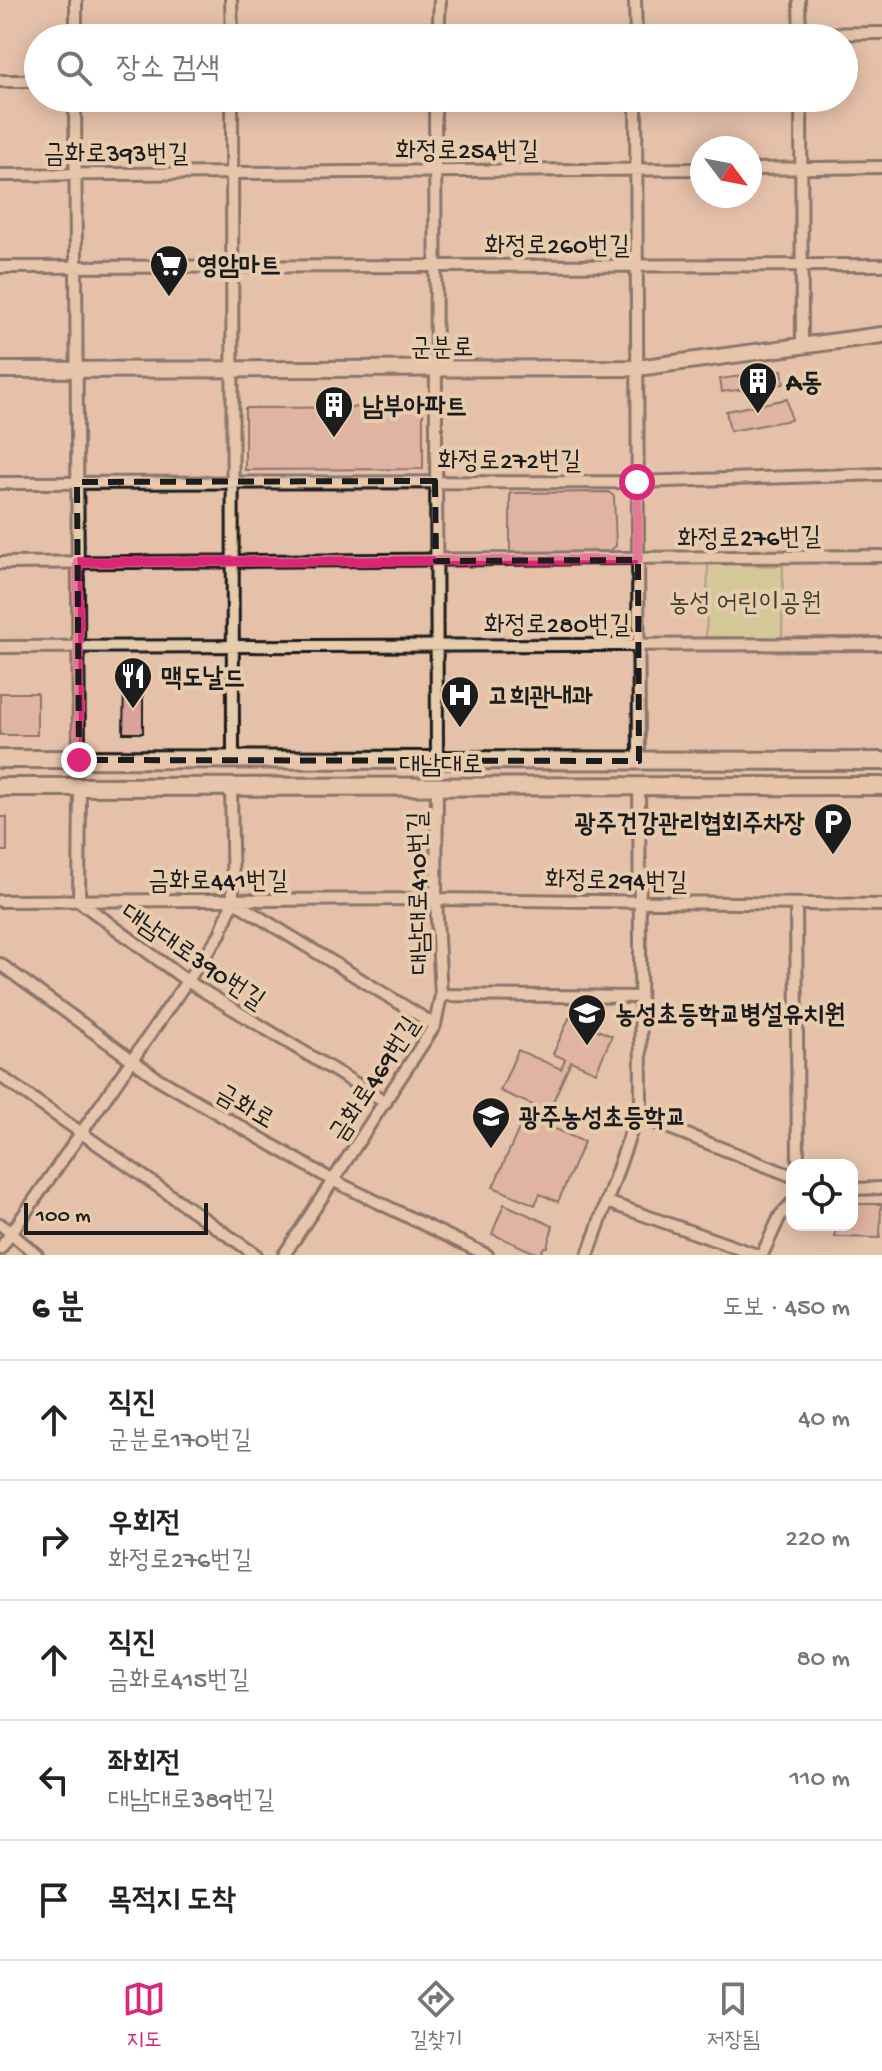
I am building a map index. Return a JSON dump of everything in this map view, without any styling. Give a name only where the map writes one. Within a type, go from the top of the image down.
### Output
[{"type":"main road","name":"대남대로","points":[[0,759],[882,761]]},
{"type":"main road","name":"대남대로","points":[[0,787],[882,786]]},
{"type":"street","points":[[76,0],[76,24]]},
{"type":"street","points":[[231,0],[232,24]]},
{"type":"street","points":[[439,24],[440,0]]},
{"type":"street","points":[[635,0],[636,24]]},
{"type":"street","points":[[799,0],[800,24]]},
{"type":"street","points":[[858,34],[882,33]]},
{"type":"street","points":[[0,81],[24,81]]},
{"type":"street","points":[[75,112],[79,760]]},
{"type":"street","points":[[232,112],[233,760]]},
{"type":"street","points":[[435,112],[437,761]]},
{"type":"street","points":[[636,112],[639,761]]},
{"type":"street","points":[[801,112],[802,347]]},
{"type":"street","points":[[762,169],[882,167]]},
{"type":"street","name":"화정로254번길","points":[[232,173],[690,169]]},
{"type":"street","name":"금화로393번길","points":[[0,175],[232,173]]},
{"type":"street","name":"화정로260번길","points":[[0,267],[882,265]]},
{"type":"street","name":"군분로","points":[[0,370],[637,368],[882,335]]},
{"type":"street","name":"화정로272번길","points":[[0,483],[637,482],[882,474]]},
{"type":"street","name":"화정로276번길","points":[[0,563],[882,556]]},
{"type":"street","name":"화정로280번길","points":[[0,647],[882,644]]},
{"type":"street","points":[[79,901],[80,787]]},
{"type":"street","points":[[0,1249],[220,934],[233,901],[231,787]]},
{"type":"street","name":"대남대로410번길","points":[[437,787],[436,899],[441,995],[640,997]]},
{"type":"street","points":[[588,1255],[641,1103],[639,787]]},
{"type":"street","name":"화정로294번길","points":[[436,899],[882,905]]},
{"type":"street","name":"금화로441번길","points":[[0,901],[436,899]]},
{"type":"street","name":"대남대로390번길","points":[[79,901],[187,981],[386,1102]]},
{"type":"street","points":[[233,901],[435,1025]]},
{"type":"street","points":[[796,904],[798,1159]]},
{"type":"street","name":"금화로","points":[[0,964],[132,1062],[332,1180],[487,1255]]},
{"type":"street","name":"금화로469번길","points":[[284,1255],[435,1025],[441,995]]},
{"type":"street","points":[[0,1076],[256,1255]]},
{"type":"street","points":[[639,1116],[786,1174]]},
{"type":"street","points":[[858,1189],[882,1188]]},
{"type":"street","points":[[607,1202],[760,1255],[786,1210]]},
{"type":"street","points":[[0,1224],[37,1255]]},
{"type":"highlighted area","points":[[435,481],[436,561],[638,560],[639,761],[79,760],[77,482]]},
{"type":"green space","name":"농성 어린이공원","points":[[708,564],[783,566],[782,638],[706,637]]},
{"type":"building","points":[[782,370],[784,384],[722,392],[720,379]]},
{"type":"building","name":"A동","points":[[787,399],[791,420],[730,431],[726,411]]},
{"type":"building","name":"남부아파트","points":[[423,407],[423,469],[245,470],[245,408]]},
{"type":"building","points":[[608,492],[614,496],[616,546],[608,552],[510,552],[510,493]]},
{"type":"building","name":"맥도날드","points":[[124,686],[143,686],[143,733],[123,733]]},
{"type":"building","points":[[0,693],[37,693],[37,735],[0,735]]},
{"type":"building","points":[[0,817],[7,817],[7,851],[0,851]]},
{"type":"building","points":[[569,1018],[612,1036],[596,1072],[571,1061],[547,1115],[555,1118],[551,1127],[584,1142],[558,1202],[540,1194],[535,1205],[493,1187],[526,1113],[538,1118],[542,1109],[500,1091],[518,1050],[561,1069],[565,1059],[553,1054]]},
{"type":"building","points":[[504,1204],[553,1226],[547,1247],[540,1255],[492,1234]]},
{"type":"building","points":[[858,1204],[881,1204],[880,1238],[835,1237],[835,1231],[858,1231]]},
{"type":"place","name":"영암마트","points":[[169,298]]},
{"type":"place","name":"A동","points":[[758,415]]},
{"type":"place","name":"남부아파트","points":[[334,439]]},
{"type":"place","name":"맥도날드","points":[[133,710]]},
{"type":"place","name":"고희관내과","points":[[460,729]]},
{"type":"place","name":"광주건강관리협회주차장","points":[[833,856]]},
{"type":"place","name":"농성초등학교병설유치원","points":[[587,1047]]},
{"type":"place","name":"광주농성초등학교","points":[[491,1150]]},
{"type":"route","points":[[79,760],[78,562],[638,560],[637,482]]}]
